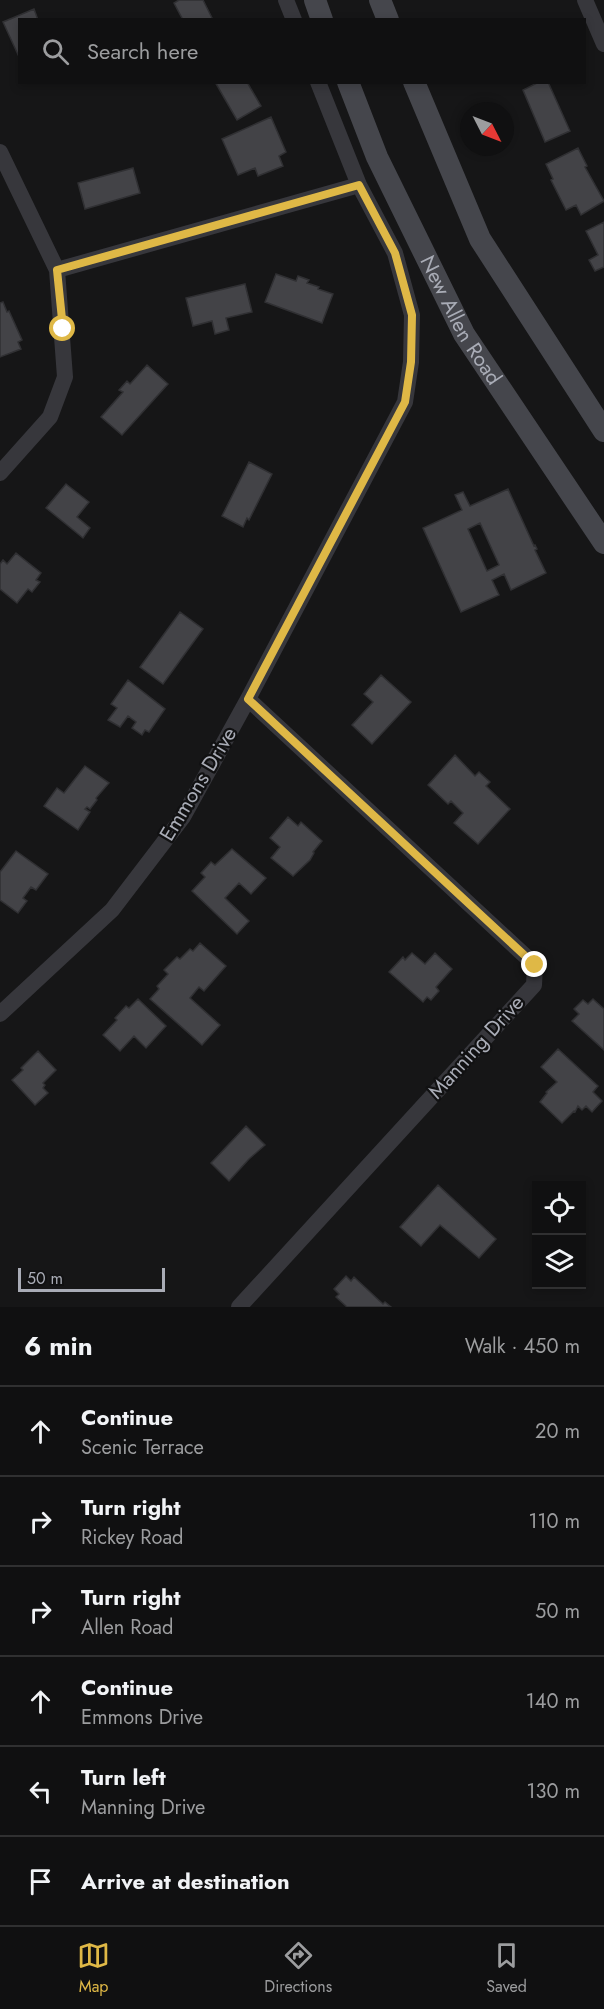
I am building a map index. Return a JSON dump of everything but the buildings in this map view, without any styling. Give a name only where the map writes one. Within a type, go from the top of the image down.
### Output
[{"type":"main road","points":[[315,0],[321,18]]},
{"type":"main road","points":[[380,0],[387,18]]},
{"type":"main road","name":"New Allen Road","points":[[349,84],[377,157],[464,334],[604,543]]},
{"type":"main road","points":[[415,84],[480,239],[604,431]]},
{"type":"street","points":[[286,0],[293,18]]},
{"type":"street","points":[[585,0],[604,44]]},
{"type":"street","name":"Emmons Drive","points":[[0,1014],[112,910],[183,817],[405,402],[411,362],[412,315],[395,253],[359,185],[319,84]]},
{"type":"street","points":[[0,152],[57,270],[65,377],[50,417],[0,473]]},
{"type":"street","points":[[57,270],[359,185]]},
{"type":"street","name":"Manning Drive","points":[[239,1307],[534,985],[535,965],[248,699]]},
{"type":"route","points":[[63,329],[57,270],[359,185],[395,253],[412,315],[411,362],[405,402],[248,699],[535,965]]}]
